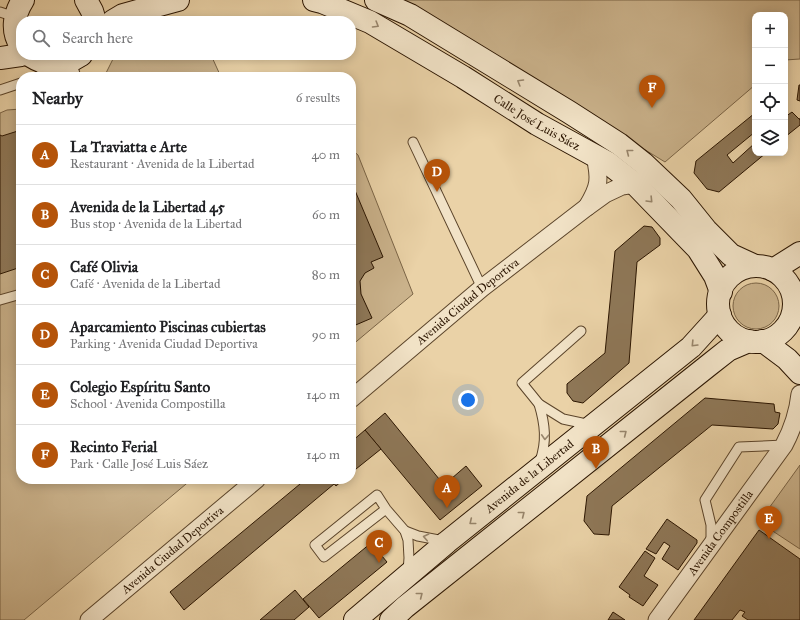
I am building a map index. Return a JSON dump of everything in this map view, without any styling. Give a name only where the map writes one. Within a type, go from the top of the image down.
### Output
[{"type":"main road","points":[[86,0],[93,16]]},
{"type":"main road","points":[[123,16],[178,0]]},
{"type":"main road","name":"Calle José Luis Sáez","points":[[314,0],[356,16]]},
{"type":"main road","name":"Calle José Luis Sáez","points":[[376,0],[410,15],[619,144],[643,163],[681,199],[706,230],[731,256],[764,268]]},
{"type":"main road","name":"Calle José Luis Sáez","points":[[356,16],[370,22],[463,77],[537,124],[608,163],[635,184],[698,249],[715,276],[720,292]]},
{"type":"main road","points":[[0,58],[16,56]]},
{"type":"main road","points":[[38,60],[41,62],[71,65]]},
{"type":"main road","points":[[764,268],[800,253]]},
{"type":"main road","points":[[756,341],[795,329],[793,312],[797,297],[792,292],[782,275],[764,268],[744,268],[734,274],[726,282],[720,292],[718,303],[720,315],[726,327],[737,336],[756,341],[787,359],[800,373]]},
{"type":"main road","name":"Avenida de la Libertad","points":[[355,620],[447,542],[691,347],[720,315]]},
{"type":"main road","name":"Avenida de la Libertad","points":[[390,620],[728,350],[756,341]]},
{"type":"street","name":"Avenida Ciudad Deportiva","points":[[586,207],[595,193],[599,175],[595,156]]},
{"type":"street","name":"Avenida Ciudad Deportiva","points":[[356,395],[482,288],[586,207],[605,194],[622,186],[635,184]]},
{"type":"street","name":"Avenida Compostilla","points":[[657,620],[784,445],[793,428],[798,411],[800,394]]},
{"type":"street","name":"Avenida Compostilla","points":[[784,445],[800,436]]},
{"type":"street","name":"Avenida Ciudad Deportiva","points":[[89,620],[251,484]]},
{"type":"lane","points":[[51,72],[71,65]]},
{"type":"lane","points":[[0,90],[16,85]]},
{"type":"lane","points":[[414,142],[482,288]]},
{"type":"lane","points":[[0,300],[16,295]]},
{"type":"lane","points":[[581,331],[522,383],[539,404],[563,419],[592,425]]},
{"type":"lane","points":[[537,470],[545,440],[545,430],[539,404]]},
{"type":"lane","points":[[711,547],[711,525],[705,500],[739,447],[784,445]]},
{"type":"lane","points":[[386,509],[324,557],[315,545],[377,495],[386,509],[405,531],[408,540],[409,552],[408,576]]},
{"type":"lane","points":[[405,531],[418,536],[447,542]]},
{"type":"shaded area","points":[[399,0],[800,0],[800,59],[788,60],[788,12],[752,12],[752,88],[665,162]]},
{"type":"shaded area","points":[[112,60],[213,60],[219,72],[106,72]]},
{"type":"shaded area","points":[[16,109],[16,484],[186,484],[24,620],[0,620],[0,113],[7,110]]},
{"type":"shaded area","points":[[356,153],[358,155],[413,294],[356,342]]},
{"type":"shaded area","points":[[751,283],[761,283],[769,287],[775,293],[779,301],[779,311],[775,319],[769,325],[761,329],[751,329],[743,325],[737,319],[733,311],[733,301],[737,293],[743,287]]},
{"type":"shaded area","points":[[800,465],[800,549],[759,522]]},
{"type":"building","points":[[800,85],[800,101],[797,100]]},
{"type":"building","points":[[792,112],[800,120],[800,125],[788,135],[788,120],[788,115]]},
{"type":"building","points":[[752,115],[752,134],[727,155],[733,163],[752,146],[752,156],[762,156],[719,192],[707,189],[694,173],[696,161]]},
{"type":"building","points":[[16,132],[16,269],[0,274],[0,135],[2,136]]},
{"type":"building","points":[[356,193],[383,257],[371,262],[374,268],[365,273],[360,281],[361,294],[372,318],[356,325]]},
{"type":"building","points":[[644,226],[652,227],[660,238],[660,245],[637,262],[629,363],[583,403],[573,401],[567,393],[567,384],[605,353],[615,251]]},
{"type":"building","points":[[705,398],[774,404],[775,412],[780,413],[778,424],[773,429],[712,425],[612,506],[609,535],[594,534],[584,521],[587,496]]},
{"type":"building","points":[[385,413],[444,485],[466,466],[482,486],[440,520],[365,430]]},
{"type":"building","points":[[365,430],[381,449],[356,469],[356,438]]},
{"type":"building","points":[[300,484],[334,484],[184,610],[170,592]]},
{"type":"building","points":[[667,519],[697,540],[697,543],[678,570],[662,559],[670,546],[664,542],[656,554],[646,549]]},
{"type":"building","points":[[759,530],[800,559],[800,620],[748,620],[742,616],[745,612],[740,610],[732,620],[694,620]]},
{"type":"building","points":[[371,543],[387,562],[319,618],[303,599]]},
{"type":"building","points":[[645,551],[655,558],[644,576],[658,585],[643,606],[629,597],[630,595],[619,587]]},
{"type":"building","points":[[295,590],[309,607],[294,620],[260,620]]},
{"type":"building","points":[[613,612],[625,620],[608,620]]},
{"type":"place","name":"Recinto Ferial","points":[[652,108]]},
{"type":"place","name":"Aparcamiento Piscinas cubiertas","points":[[437,192]]},
{"type":"place","name":"Avenida de la Libertad 45","points":[[596,469]]},
{"type":"place","name":"La Traviatta e Arte","points":[[447,508]]},
{"type":"place","name":"Colegio Espíritu Santo","points":[[769,539]]},
{"type":"place","name":"Café Olivia","points":[[379,563]]}]
